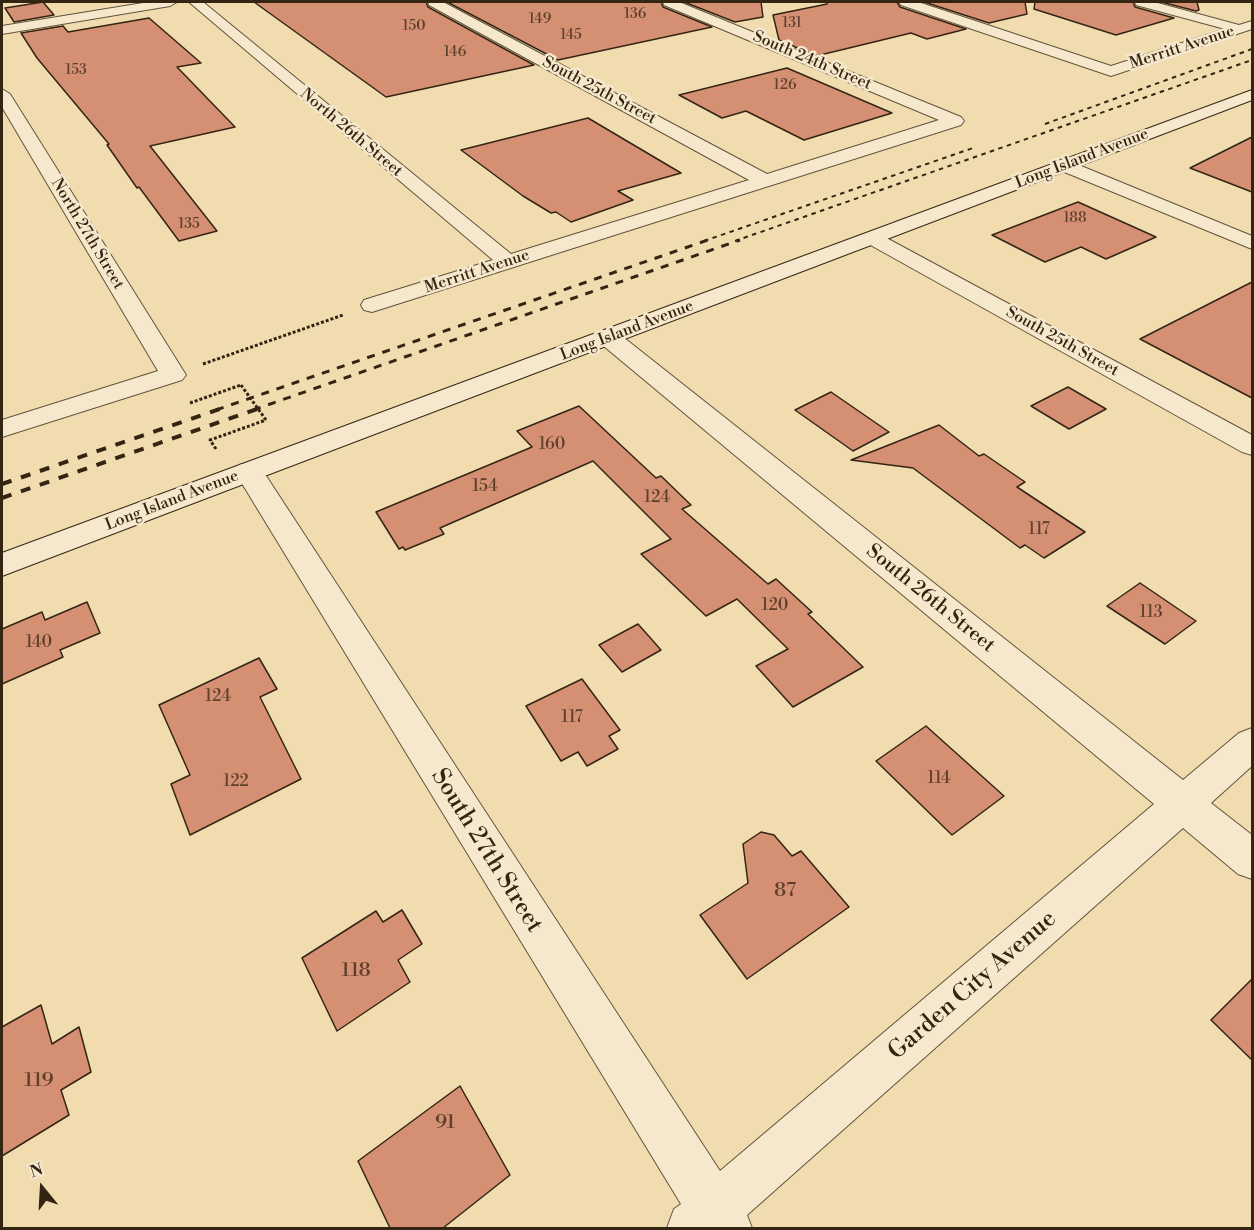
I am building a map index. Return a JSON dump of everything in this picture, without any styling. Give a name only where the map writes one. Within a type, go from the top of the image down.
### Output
[{"type":"street","points":[[2,30],[170,2]]},
{"type":"street","name":"North 26th Street","points":[[196,2],[508,262]]},
{"type":"street","name":"South 25th Street","points":[[434,2],[765,181]]},
{"type":"street","name":"South 24th Street","points":[[669,2],[955,121]]},
{"type":"street","name":"Merritt Avenue","points":[[906,2],[1111,71],[1246,27]]},
{"type":"street","points":[[1141,2],[1246,27]]},
{"type":"street","name":"North 27th Street","points":[[2,94],[173,375]]},
{"type":"street","name":"Long Island Avenue","points":[[2,565],[1252,95]]},
{"type":"street","name":"Merritt Avenue","points":[[372,305],[955,121]]},
{"type":"street","points":[[1064,165],[1252,243]]},
{"type":"street","name":"South 25th Street","points":[[872,238],[1252,446]]},
{"type":"street","name":"South 26th Street","points":[[609,338],[1252,860]]},
{"type":"street","points":[[2,429],[173,375]]},
{"type":"street","name":"South 27th Street","points":[[249,472],[711,1222]]},
{"type":"street","name":"Garden City Avenue","points":[[711,1222],[1252,744]]},
{"type":"path","points":[[173,375],[372,305]]},
{"type":"path","points":[[192,402],[241,385],[266,420],[214,439]]},
{"type":"building","points":[[43,2],[54,15],[14,22],[5,8]]},
{"type":"building","points":[[254,2],[426,2],[428,7],[534,65],[386,97]]},
{"type":"building","points":[[447,2],[661,2],[663,7],[712,27],[558,60]]},
{"type":"building","points":[[684,2],[761,2],[763,17],[735,22]]},
{"type":"building","points":[[827,2],[897,2],[900,7],[966,29],[927,39],[911,33],[816,56],[779,40],[773,15],[827,4]]},
{"type":"building","points":[[924,2],[1025,2],[1027,14],[989,23]]},
{"type":"building","points":[[1035,2],[1133,2],[1135,7],[1174,18],[1116,35],[1034,9]]},
{"type":"building","points":[[1161,2],[1197,2],[1199,10],[1196,11]]},
{"type":"building","points":[[149,18],[201,63],[177,67],[235,127],[150,146],[217,231],[179,241],[139,187],[137,188],[107,145],[109,144],[37,58],[21,33],[63,26],[68,32]]},
{"type":"building","points":[[787,68],[892,113],[804,140],[746,111],[722,118],[679,95]]},
{"type":"building","points":[[588,118],[681,173],[618,191],[633,200],[571,222],[523,196],[461,150]]},
{"type":"building","points":[[1252,137],[1252,192],[1190,168]]},
{"type":"building","points":[[1078,202],[1156,237],[1106,259],[1081,247],[1045,262],[992,235]]},
{"type":"building","points":[[1252,282],[1252,398],[1140,339]]},
{"type":"building","points":[[1068,387],[1106,409],[1069,429],[1031,406]]},
{"type":"building","points":[[831,392],[889,432],[853,451],[795,410]]},
{"type":"building","points":[[579,406],[656,478],[661,476],[691,505],[682,509],[768,584],[776,579],[812,612],[808,614],[863,667],[793,707],[756,666],[788,649],[737,599],[706,616],[641,554],[671,539],[593,461],[440,528],[444,534],[405,550],[403,547],[399,549],[376,512],[532,447],[517,431]]},
{"type":"building","points":[[939,425],[979,456],[984,454],[1025,482],[1017,487],[1085,532],[1044,558],[1025,545],[1020,548],[913,468],[851,460]]},
{"type":"building","points":[[1140,583],[1196,621],[1165,644],[1107,606]]},
{"type":"building","points":[[87,602],[100,633],[60,650],[63,657],[2,684],[2,629],[42,612],[45,620]]},
{"type":"building","points":[[638,624],[661,650],[622,672],[599,645]]},
{"type":"building","points":[[259,658],[277,689],[260,697],[301,779],[190,835],[171,784],[190,775],[159,705]]},
{"type":"building","points":[[582,679],[620,730],[609,736],[618,749],[587,766],[578,752],[561,761],[526,706]]},
{"type":"building","points":[[926,726],[1004,796],[952,835],[876,761]]},
{"type":"building","points":[[761,832],[774,835],[792,856],[801,851],[849,907],[747,979],[700,915],[748,883],[743,844]]},
{"type":"building","points":[[402,910],[422,944],[398,960],[410,982],[337,1031],[302,958],[376,911],[383,922]]},
{"type":"building","points":[[1252,979],[1252,1060],[1211,1020]]},
{"type":"building","points":[[41,1005],[52,1044],[79,1027],[91,1072],[61,1090],[69,1115],[2,1156],[2,1027]]},
{"type":"building","points":[[460,1086],[510,1175],[443,1228],[390,1228],[358,1161]]},
{"type":"railway","points":[[1045,124],[1252,49]]},
{"type":"railway","points":[[735,241],[1252,60]]},
{"type":"railway","points":[[704,241],[973,148]]},
{"type":"railway","points":[[216,410],[708,240]]},
{"type":"railway","points":[[253,410],[740,240]]},
{"type":"railway","points":[[2,484],[220,409]]},
{"type":"railway","points":[[2,498],[257,409]]}]
